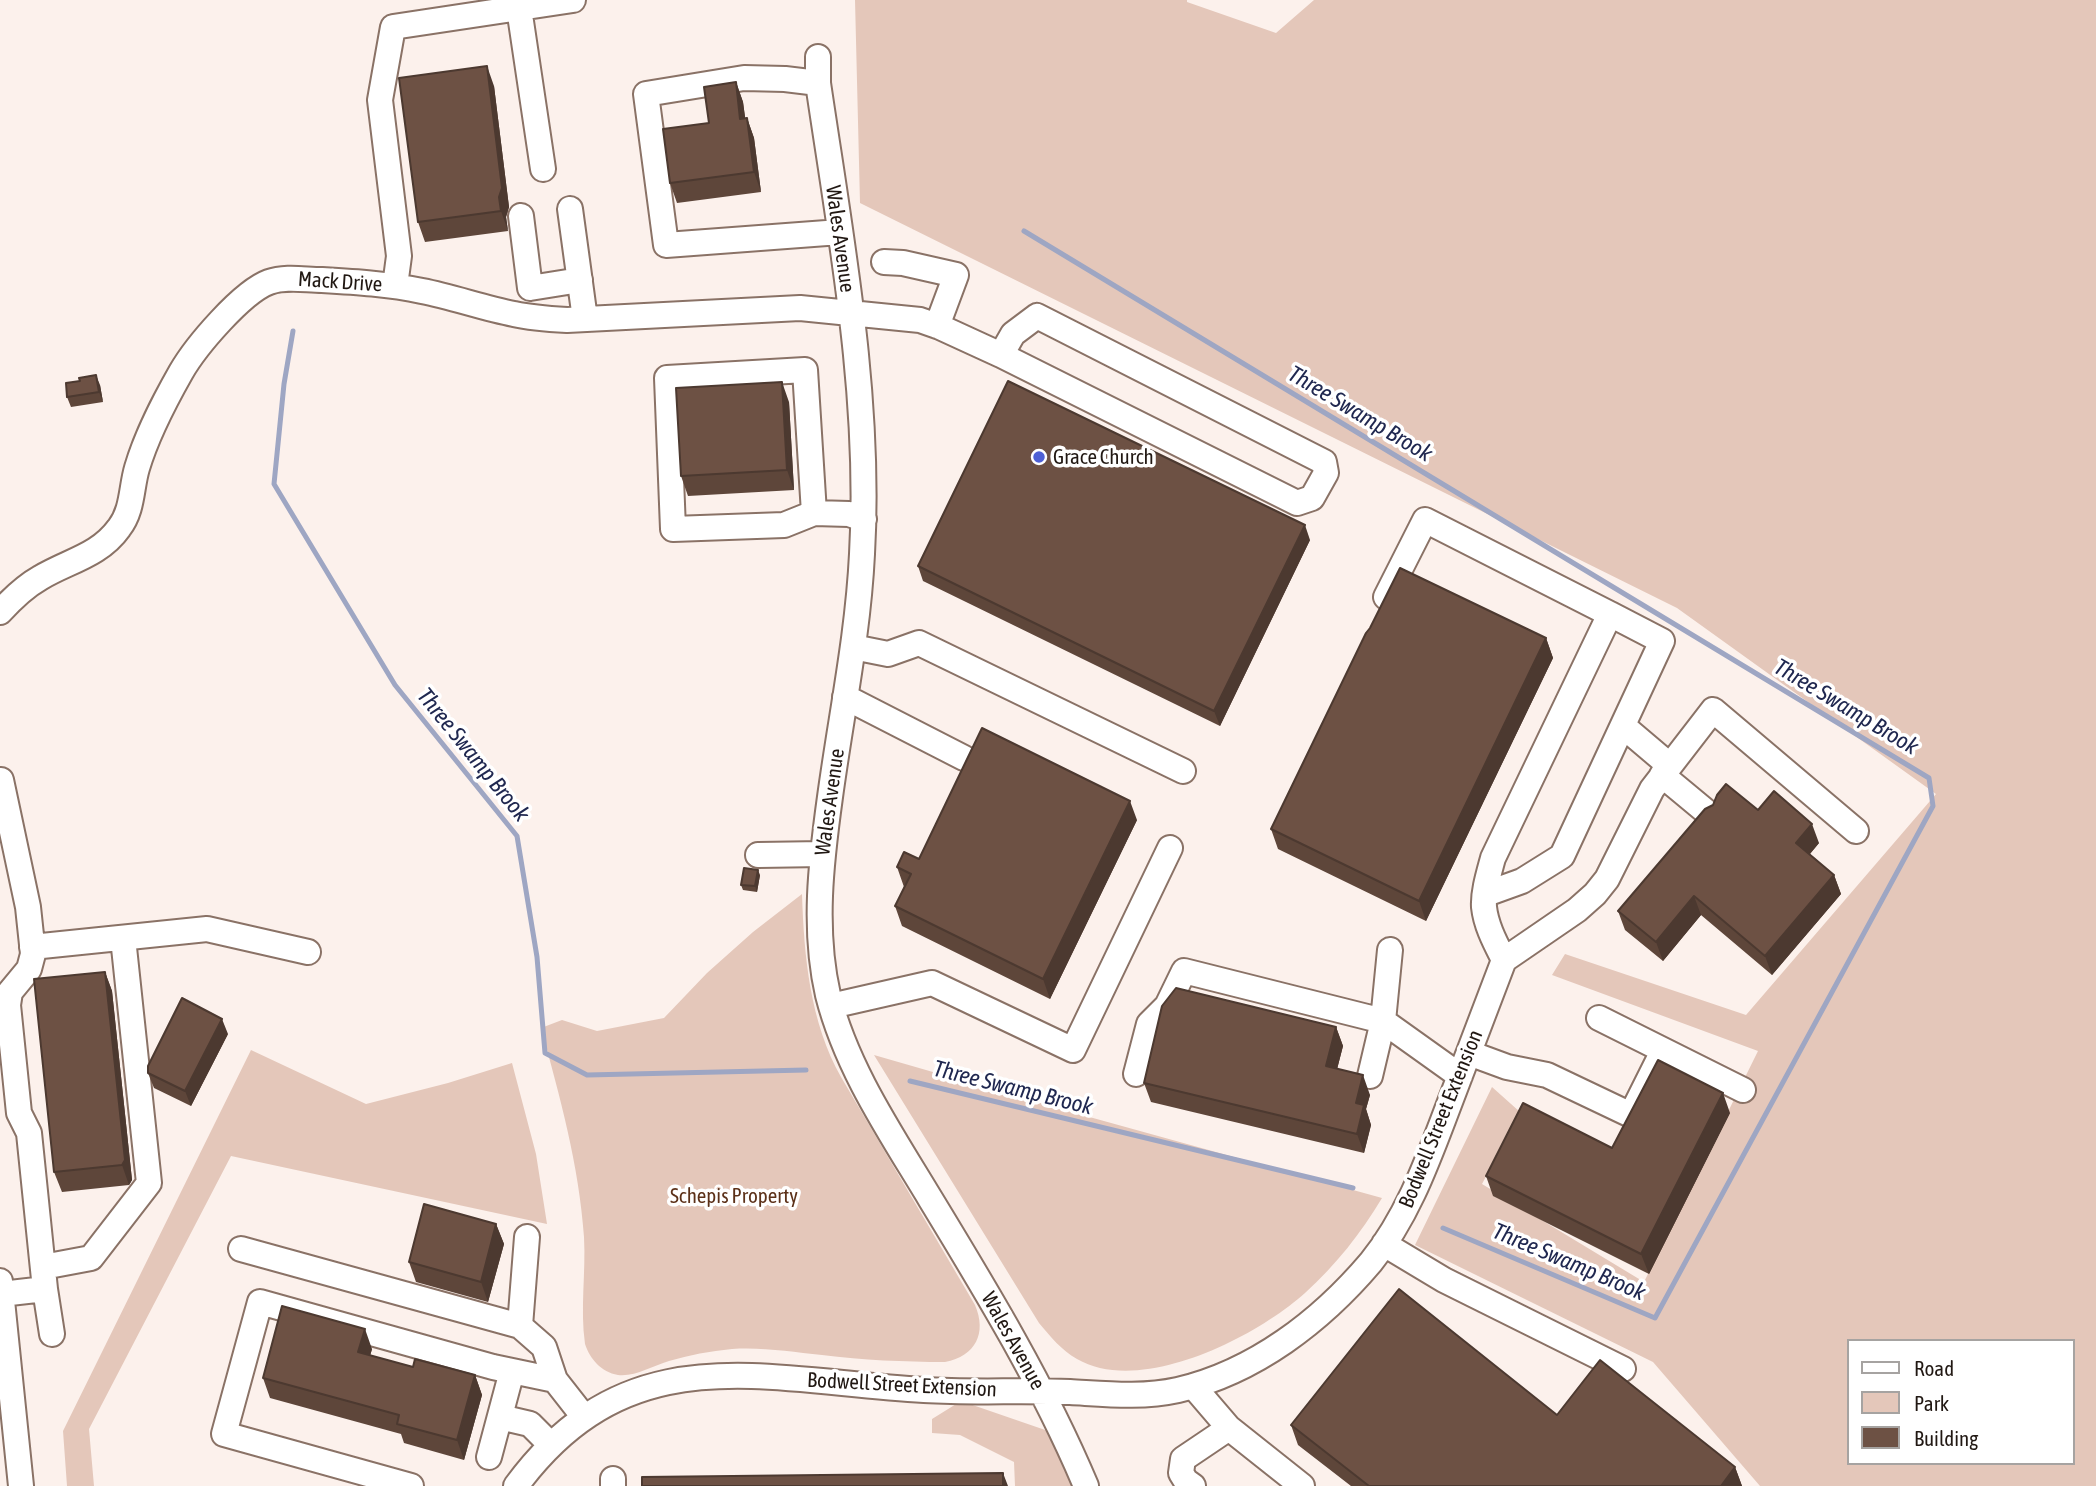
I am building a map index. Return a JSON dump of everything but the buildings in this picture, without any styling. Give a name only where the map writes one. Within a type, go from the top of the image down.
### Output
[{"type":"street","points":[[395,286],[399,256],[380,100],[393,27],[573,0]]},
{"type":"street","points":[[519,8],[543,169]]},
{"type":"street","name":"Wales Avenue","points":[[818,57],[818,83],[850,313],[861,429],[864,519],[860,593],[823,854],[820,898],[824,975],[844,1045],[856,1070],[973,1269],[1041,1392],[1087,1486]]},
{"type":"street","points":[[818,83],[744,78],[646,94],[666,246],[840,232]]},
{"type":"street","points":[[570,209],[586,319]]},
{"type":"street","points":[[521,216],[530,288],[580,280]]},
{"type":"street","points":[[884,262],[903,263],[956,275],[937,326]]},
{"type":"street","name":"Mack Drive","points":[[0,612],[15,596],[40,577],[104,546],[121,526],[131,502],[136,470],[146,441],[183,368],[207,337],[250,293],[270,282],[292,278],[395,286],[541,319],[800,308],[901,317],[937,326],[1001,355],[1297,503],[1312,498],[1326,473],[1324,462],[1037,316],[1013,334],[1001,355]]},
{"type":"street","points":[[814,513],[805,370],[667,378],[673,529],[784,525],[814,513],[849,514],[864,519]]},
{"type":"street","points":[[1376,617],[1425,520],[1662,641],[1562,856],[1522,881],[1486,894]]},
{"type":"street","points":[[1610,614],[1493,858],[1484,907],[1491,934],[1504,960],[1577,910],[1595,894],[1607,879],[1652,789],[1713,710],[1856,831]]},
{"type":"street","points":[[853,647],[888,654],[919,643],[1183,771]]},
{"type":"street","points":[[845,697],[964,758]]},
{"type":"street","points":[[1623,726],[1709,814]]},
{"type":"street","points":[[1,780],[27,907],[32,947],[29,969],[10,992],[7,1066],[19,1113],[29,1133],[52,1334]]},
{"type":"street","points":[[831,1006],[932,983],[1073,1050],[1170,848]]},
{"type":"street","points":[[758,855],[823,854]]},
{"type":"street","points":[[32,947],[207,929],[308,952]]},
{"type":"street","points":[[21,1486],[1,1288],[44,1278],[91,1258],[149,1183],[123,938]]},
{"type":"street","points":[[1370,1076],[1383,1021],[1390,950]]},
{"type":"street","name":"Bodwell Street Extension","points":[[516,1486],[551,1445],[584,1417],[620,1397],[673,1380],[705,1376],[754,1376],[924,1390],[1151,1395],[1223,1376],[1262,1356],[1306,1325],[1340,1294],[1371,1261],[1402,1215],[1424,1170],[1504,960]]},
{"type":"street","points":[[1136,1074],[1149,1024],[1167,1006],[1184,971],[1383,1021],[1460,1076]]},
{"type":"street","points":[[1599,1018],[1743,1090]]},
{"type":"street","points":[[1469,1053],[1507,1067],[1547,1076],[1631,1115],[1663,1051]]},
{"type":"street","points":[[520,1326],[527,1237]]},
{"type":"street","points":[[1384,1244],[1444,1280],[1623,1369]]},
{"type":"street","points":[[241,1249],[520,1326],[544,1347],[555,1380],[584,1417]]},
{"type":"street","points":[[411,1486],[224,1434],[260,1302],[512,1371],[555,1380]]},
{"type":"street","points":[[489,1457],[512,1371]]},
{"type":"street","points":[[1193,1386],[1228,1428],[1301,1486]]},
{"type":"street","points":[[500,1417],[536,1427],[551,1445]]},
{"type":"street","points":[[1193,1486],[1181,1473],[1183,1459],[1228,1428]]},
{"type":"green space","points":[[855,0],[1187,0],[1276,33],[1314,0],[2096,0],[2096,1486],[1760,1486],[1653,1362],[1415,1245],[1492,1087],[1520,1112],[1482,1184],[1644,1282],[1758,1051],[1552,975],[1565,954],[1746,1015],[1936,794],[1677,608],[860,203]]},
{"type":"green space","name":"Schepis Property","points":[[802,894],[807,965],[822,1034],[841,1077],[975,1305],[980,1325],[976,1342],[964,1354],[945,1362],[744,1349],[692,1355],[631,1374],[618,1375],[606,1371],[590,1355],[585,1344],[584,1237],[578,1184],[562,1105],[541,1028],[562,1020],[597,1031],[664,1018],[707,973],[753,932]]},
{"type":"green space","points":[[251,1050],[366,1104],[512,1063],[536,1154],[547,1224],[231,1156],[89,1429],[94,1486],[67,1486],[63,1431]]},
{"type":"green space","points":[[874,1055],[1382,1198],[1357,1236],[1327,1271],[1305,1293],[1258,1327],[1197,1356],[1164,1366],[1133,1370],[1103,1369],[1071,1355],[1056,1343],[1039,1323]]},
{"type":"green space","points":[[961,1401],[1051,1432],[1072,1486],[1015,1486],[1014,1462],[960,1435],[932,1433],[932,1419]]},
{"type":"waterway","name":"Three Swamp Brook","points":[[1024,231],[1929,778],[1933,806],[1655,1318],[1443,1228]]},
{"type":"waterway","name":"Three Swamp Brook","points":[[293,331],[284,384],[274,484],[395,685],[517,836],[537,957],[545,1053],[587,1075],[806,1070]]},
{"type":"waterway","name":"Three Swamp Brook","points":[[910,1081],[1353,1188]]},
{"type":"place","name":"Grace Church","points":[[1039,457]]}]
